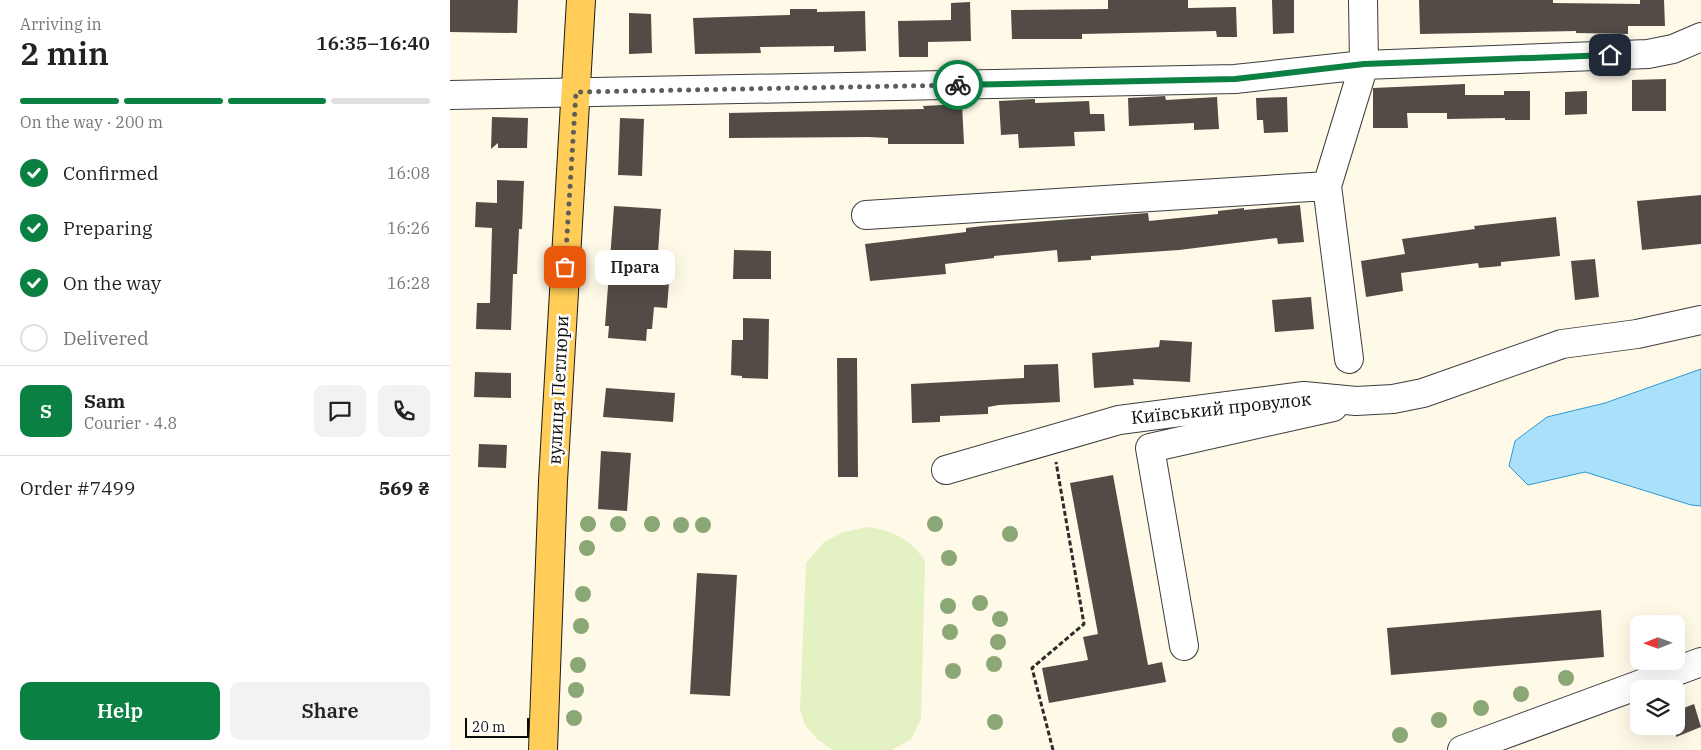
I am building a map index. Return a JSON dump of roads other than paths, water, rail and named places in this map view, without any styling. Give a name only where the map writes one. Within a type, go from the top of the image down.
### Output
[{"type":"main road","name":"вулиця Петлюри","points":[[543,750],[553,481],[581,0]]},
{"type":"street","points":[[1348,359],[1327,186],[1364,64],[1363,0]]},
{"type":"street","points":[[450,95],[1235,79],[1364,64],[1648,54],[1673,49],[1701,37]]},
{"type":"street","points":[[866,215],[1327,186]]},
{"type":"street","name":"Київський провулок","points":[[946,470],[1119,420],[1304,396],[1356,401],[1393,399],[1423,393],[1562,344],[1637,334],[1701,320]]},
{"type":"street","points":[[1184,646],[1150,448],[1356,401]]},
{"type":"street","points":[[1462,750],[1701,662]]},
{"type":"water","points":[[1701,369],[1701,506],[1691,505],[1585,472],[1528,485],[1509,466],[1515,441],[1547,417],[1605,403]]},
{"type":"place","name":"Прага","points":[[565,267]]}]
